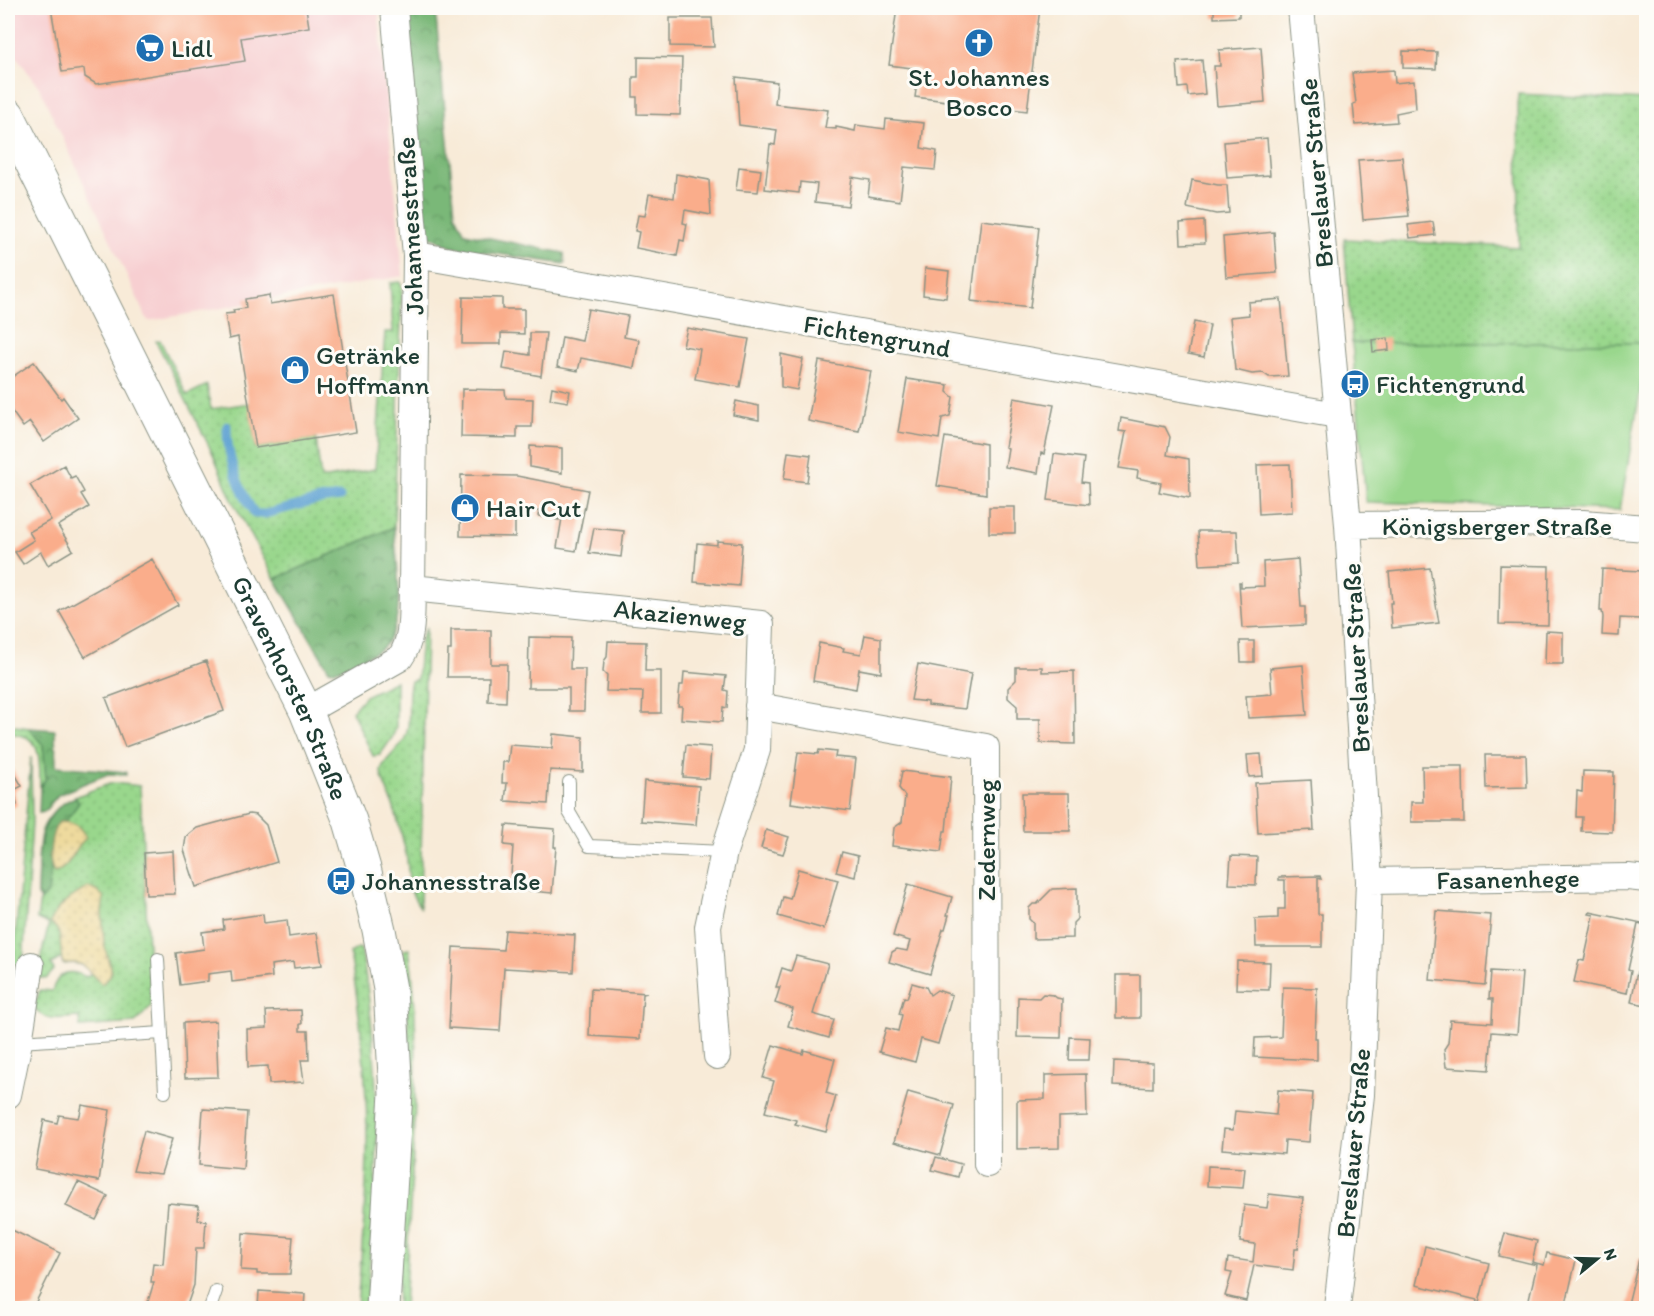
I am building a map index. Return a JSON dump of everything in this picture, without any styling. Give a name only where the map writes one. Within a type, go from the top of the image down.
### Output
[{"type":"main road","name":"Gravenhorster Straße","points":[[8,115],[306,711],[353,831],[376,919],[390,989],[396,1093],[383,1308]]},
{"type":"street","name":"Johannesstraße","points":[[306,711],[400,658],[407,649],[412,588],[416,255],[394,8]]},
{"type":"street","name":"Breslauer Straße","points":[[1301,8],[1348,525],[1369,881],[1362,1095],[1337,1308]]},
{"type":"street","name":"Fichtengrund","points":[[416,255],[1337,416]]},
{"type":"street","name":"Königsberger Straße","points":[[1348,525],[1583,523],[1647,528]]},
{"type":"street","name":"Akazienweg","points":[[412,588],[761,624],[757,750],[724,852],[708,927],[717,1056]]},
{"type":"street","name":"Zedernweg","points":[[758,706],[986,747],[987,1164]]},
{"type":"street","name":"Fasanenhege","points":[[1369,881],[1628,877],[1647,879]]},
{"type":"street","points":[[8,1095],[31,965]]},
{"type":"lane","points":[[568,782],[569,812],[589,846],[724,852]]},
{"type":"lane","points":[[158,959],[165,1092]]},
{"type":"lane","points":[[19,1042],[162,1033]]},
{"type":"lane","points":[[210,1308],[216,1291]]},
{"type":"shaded area","points":[[8,8],[378,8],[403,276],[148,321],[39,87],[16,56],[8,39]]},
{"type":"green space","points":[[405,8],[435,8],[455,213],[465,233],[564,253],[565,264],[452,247],[426,234]]},
{"type":"green space","points":[[1518,94],[1646,100],[1646,343],[1352,343],[1344,239],[1519,247]]},
{"type":"green space","points":[[400,282],[402,287],[394,527],[275,579],[232,500],[213,454],[156,341],[160,340],[187,395],[207,385],[211,409],[249,403],[256,448],[316,438],[321,479],[375,469],[385,332],[393,332],[390,283]]},
{"type":"green space","points":[[1352,343],[1646,343],[1646,357],[1620,510],[1366,502]]},
{"type":"green space","points":[[394,527],[399,589],[396,621],[391,634],[384,646],[374,653],[348,667],[329,670],[275,579]]},
{"type":"green space","points":[[426,627],[420,907],[411,889],[403,838],[381,769],[402,744],[407,733],[409,688],[411,681],[417,679],[421,639]]},
{"type":"green space","points":[[396,681],[396,728],[380,755],[373,756],[352,711],[365,696]]},
{"type":"green space","points":[[8,725],[29,728],[43,745],[46,778],[40,787],[39,759],[35,746],[26,737],[8,733]]},
{"type":"green space","points":[[29,728],[55,730],[56,766],[126,772],[126,775],[108,774],[83,784],[58,795],[44,812],[39,813],[40,787],[46,778],[43,745]]},
{"type":"green space","points":[[31,757],[32,823],[23,964],[13,964]]},
{"type":"green space","points":[[113,783],[140,786],[151,1006],[135,1023],[80,1027],[79,1017],[48,1017],[34,1007],[40,990],[52,991],[57,980],[65,973],[80,974],[86,977],[92,973],[79,964],[63,964],[61,958],[51,964],[54,970],[46,979],[36,977],[49,924],[37,919],[40,900],[37,895],[39,844],[42,830],[54,812],[82,794]]},
{"type":"green space","points":[[75,797],[79,803],[65,822],[59,822],[51,852],[48,893],[40,900],[37,895],[38,867],[45,826],[52,814]]},
{"type":"green space","points":[[358,948],[361,949],[371,1022],[377,1120],[375,1186],[366,1308],[357,1308],[367,1144],[363,1048],[350,953]]},
{"type":"green space","points":[[409,949],[415,1006],[415,1103],[404,1308],[397,1308],[409,1050],[403,950]]},
{"type":"sand","points":[[59,822],[76,825],[86,838],[68,863],[60,871],[54,873],[50,847],[53,832]]},
{"type":"sand","points":[[88,887],[104,897],[102,912],[104,943],[111,971],[110,976],[102,984],[82,965],[63,964],[58,931],[50,923],[61,906]]},
{"type":"building","name":"Lidl","points":[[51,8],[306,8],[309,27],[241,38],[245,61],[96,84],[85,77],[84,69],[62,72]]},
{"type":"building","name":"St. Johannes Bosco","points":[[897,8],[1040,8],[1027,111],[915,97],[919,69],[889,65]]},
{"type":"building","points":[[1214,8],[1239,8],[1239,17],[1214,18]]},
{"type":"building","points":[[670,18],[712,18],[714,47],[670,46]]},
{"type":"building","points":[[1261,47],[1265,102],[1217,106],[1214,66],[1220,66],[1219,50]]},
{"type":"building","points":[[1403,51],[1437,52],[1436,69],[1403,68]]},
{"type":"building","points":[[638,57],[682,58],[680,115],[637,114],[637,97],[633,97],[633,77],[638,77]]},
{"type":"building","points":[[1202,60],[1205,94],[1188,96],[1187,87],[1179,88],[1177,62]]},
{"type":"building","points":[[1394,70],[1395,83],[1414,81],[1416,109],[1396,113],[1397,122],[1355,125],[1353,104],[1356,103],[1352,73]]},
{"type":"building","points":[[736,77],[777,82],[775,104],[828,110],[825,128],[836,129],[836,127],[855,131],[856,125],[885,129],[886,119],[924,123],[921,148],[937,151],[935,170],[904,167],[900,201],[868,196],[870,180],[852,177],[848,206],[815,202],[817,184],[800,182],[799,193],[765,189],[770,144],[775,145],[777,130],[739,125]]},
{"type":"building","points":[[1267,138],[1270,175],[1227,178],[1224,142]]},
{"type":"building","points":[[1402,157],[1409,216],[1363,220],[1358,160]]},
{"type":"building","points":[[739,167],[761,170],[758,192],[736,190]]},
{"type":"building","points":[[676,174],[709,180],[711,215],[685,210],[683,223],[687,224],[684,241],[680,240],[677,256],[636,248],[639,232],[635,231],[638,215],[645,216],[649,194],[674,198]]},
{"type":"building","points":[[1192,180],[1227,185],[1229,213],[1216,214],[1187,208]]},
{"type":"building","points":[[981,220],[1039,227],[1030,308],[971,301]]},
{"type":"building","points":[[1204,221],[1205,243],[1181,244],[1180,223]]},
{"type":"building","points":[[1433,222],[1435,235],[1410,238],[1408,225]]},
{"type":"building","points":[[1274,232],[1277,273],[1226,277],[1223,237]]},
{"type":"building","points":[[925,268],[949,271],[946,298],[923,295]]},
{"type":"building","name":"Getränke Hoffmann","points":[[334,294],[356,432],[256,448],[238,337],[229,339],[225,314],[246,308],[245,299],[269,295],[270,304]]},
{"type":"building","points":[[463,297],[502,298],[502,309],[524,309],[524,334],[501,333],[501,344],[462,344]]},
{"type":"building","points":[[1281,299],[1288,376],[1269,377],[1263,373],[1252,374],[1235,370],[1230,317],[1249,315],[1248,302]]},
{"type":"building","points":[[588,309],[628,316],[624,337],[639,340],[634,368],[581,358],[578,371],[557,367],[562,337],[582,341]]},
{"type":"building","points":[[1194,322],[1210,325],[1204,357],[1188,354]]},
{"type":"building","points":[[687,328],[749,339],[740,387],[695,379],[700,349],[683,346]]},
{"type":"building","points":[[530,333],[546,333],[541,376],[503,369],[506,351],[530,355]]},
{"type":"building","points":[[1388,338],[1389,350],[1373,352],[1372,340]]},
{"type":"building","points":[[781,354],[803,359],[797,390],[781,387]]},
{"type":"building","points":[[819,361],[871,371],[859,431],[808,421]]},
{"type":"building","points":[[34,362],[78,418],[44,442],[30,422],[23,427],[8,406],[8,380]]},
{"type":"building","points":[[907,379],[948,385],[947,392],[953,397],[950,416],[942,418],[939,439],[898,432]]},
{"type":"building","points":[[552,387],[570,391],[568,402],[550,399]]},
{"type":"building","points":[[462,389],[505,390],[506,398],[533,399],[532,427],[517,427],[517,438],[461,437]]},
{"type":"building","points":[[1014,398],[1054,405],[1038,473],[1005,467],[1008,448],[1005,447]]},
{"type":"building","points":[[736,401],[759,406],[759,420],[733,415]]},
{"type":"building","points":[[1121,418],[1165,427],[1170,437],[1167,455],[1189,459],[1190,498],[1159,492],[1161,483],[1137,478],[1138,471],[1119,468],[1126,432],[1119,431]]},
{"type":"building","points":[[945,437],[986,444],[986,494],[937,486]]},
{"type":"building","points":[[530,446],[562,448],[562,473],[530,467]]},
{"type":"building","points":[[788,452],[811,455],[807,482],[784,479]]},
{"type":"building","points":[[1054,454],[1084,458],[1081,482],[1088,483],[1089,505],[1048,500]]},
{"type":"building","points":[[1290,464],[1292,512],[1259,514],[1257,465]]},
{"type":"building","points":[[64,465],[71,478],[75,476],[84,492],[81,494],[89,507],[58,526],[73,550],[48,565],[41,552],[23,564],[15,552],[34,540],[29,532],[51,520],[30,485]]},
{"type":"building","points":[[461,475],[517,476],[588,490],[576,551],[557,548],[562,518],[559,520],[538,516],[539,511],[515,511],[515,537],[460,536]]},
{"type":"building","points":[[989,507],[1015,507],[1015,533],[989,533]]},
{"type":"building","points":[[594,528],[624,531],[621,557],[589,553]]},
{"type":"building","points":[[1198,531],[1237,531],[1239,563],[1200,565]]},
{"type":"building","points":[[717,541],[742,543],[739,586],[694,582],[697,543],[717,545]]},
{"type":"building","points":[[152,559],[178,605],[85,657],[59,611]]},
{"type":"building","points":[[1298,559],[1301,607],[1305,607],[1305,625],[1242,628],[1239,582],[1241,582],[1241,587],[1264,586],[1263,562]]},
{"type":"building","points":[[1500,565],[1549,566],[1548,625],[1499,624]]},
{"type":"building","points":[[1430,568],[1439,623],[1392,628],[1389,572]]},
{"type":"building","points":[[1602,569],[1642,571],[1640,619],[1620,618],[1619,636],[1602,635],[1603,617],[1600,611]]},
{"type":"building","points":[[451,630],[491,630],[491,664],[507,664],[506,702],[488,701],[489,677],[447,677]]},
{"type":"building","points":[[1546,631],[1563,632],[1563,664],[1545,664]]},
{"type":"building","points":[[865,635],[881,638],[881,673],[859,669],[856,689],[813,681],[819,643],[861,654]]},
{"type":"building","points":[[529,637],[571,638],[570,669],[585,669],[584,711],[569,711],[569,688],[528,688]]},
{"type":"building","points":[[608,641],[646,642],[645,671],[661,671],[661,713],[642,713],[643,692],[606,691],[607,676],[603,672]]},
{"type":"building","points":[[1240,641],[1254,641],[1254,662],[1241,662]]},
{"type":"building","points":[[206,661],[224,711],[125,747],[106,698]]},
{"type":"building","points":[[918,664],[971,674],[965,709],[928,705],[928,702],[911,700]]},
{"type":"building","points":[[1303,665],[1307,715],[1248,718],[1246,696],[1272,694],[1270,668]]},
{"type":"building","points":[[1016,667],[1042,667],[1042,672],[1074,671],[1075,744],[1040,743],[1040,719],[1017,719],[1017,706],[1008,698],[1008,688],[1016,680]]},
{"type":"building","points":[[684,672],[726,676],[724,690],[728,691],[727,708],[723,707],[722,722],[681,719],[682,706],[678,706]]},
{"type":"building","points":[[553,734],[583,737],[583,772],[550,770],[548,804],[505,801],[507,783],[502,783],[503,762],[508,762],[510,745],[552,748]]},
{"type":"building","points":[[686,745],[711,747],[709,779],[683,777]]},
{"type":"building","points":[[819,750],[836,752],[835,757],[856,759],[850,811],[791,803],[798,752],[818,754]]},
{"type":"building","points":[[1261,754],[1263,776],[1249,777],[1247,755]]},
{"type":"building","points":[[1485,755],[1526,755],[1527,787],[1486,788]]},
{"type":"building","points":[[8,765],[22,786],[14,790],[17,805],[9,810]]},
{"type":"building","points":[[1422,766],[1463,766],[1464,822],[1411,822],[1411,802],[1423,802]]},
{"type":"building","points":[[902,771],[951,777],[946,831],[944,831],[941,852],[892,846],[894,828],[902,822],[905,796],[899,788]]},
{"type":"building","points":[[1583,771],[1614,772],[1612,832],[1581,831],[1582,817],[1576,817],[1577,791],[1582,792]]},
{"type":"building","points":[[1311,780],[1314,830],[1258,833],[1255,783]]},
{"type":"building","points":[[644,781],[699,786],[696,825],[641,821]]},
{"type":"building","points":[[1022,793],[1069,793],[1070,831],[1023,831]]},
{"type":"building","points":[[249,814],[256,815],[266,825],[277,862],[196,887],[184,850],[186,837],[197,828]]},
{"type":"building","points":[[506,825],[555,829],[554,847],[556,847],[552,893],[510,889],[513,846],[504,845]]},
{"type":"building","points":[[766,830],[789,837],[783,854],[761,848]]},
{"type":"building","points":[[173,851],[175,894],[146,895],[144,853]]},
{"type":"building","points":[[842,852],[858,856],[855,877],[836,872]]},
{"type":"building","points":[[1231,856],[1257,857],[1256,885],[1229,884]]},
{"type":"building","points":[[798,869],[838,880],[824,929],[778,916],[783,897],[790,899]]},
{"type":"building","points":[[1320,876],[1321,879],[1318,878],[1318,914],[1322,914],[1322,947],[1256,947],[1255,919],[1278,918],[1278,909],[1285,909],[1285,880],[1279,880],[1279,877]]},
{"type":"building","points":[[908,884],[952,897],[945,929],[943,929],[930,974],[889,962],[892,952],[897,949],[907,951],[910,941],[893,936]]},
{"type":"building","points":[[1077,888],[1077,919],[1073,923],[1073,938],[1033,939],[1033,923],[1029,919],[1029,908],[1037,904],[1052,889]]},
{"type":"building","points":[[1436,911],[1491,915],[1485,985],[1430,980]]},
{"type":"building","points":[[1590,912],[1642,923],[1642,925],[1638,924],[1628,970],[1631,971],[1627,993],[1574,982],[1579,960],[1584,961],[1594,915],[1589,914]]},
{"type":"building","points":[[263,914],[264,923],[287,920],[289,937],[317,933],[322,965],[294,968],[293,962],[271,965],[272,977],[232,982],[231,971],[208,974],[208,981],[180,985],[176,953],[204,949],[202,932],[224,929],[223,920]]},
{"type":"building","points":[[505,930],[575,935],[573,972],[504,968],[500,1031],[449,1028],[453,947],[503,950]]},
{"type":"building","points":[[796,956],[828,964],[813,1014],[834,1020],[829,1038],[788,1026],[793,1009],[775,1003],[780,987],[776,987],[782,968],[791,971]]},
{"type":"building","points":[[1237,961],[1270,962],[1269,990],[1236,989]]},
{"type":"building","points":[[1491,971],[1522,973],[1517,1034],[1492,1032],[1489,1070],[1446,1067],[1444,1049],[1448,1043],[1450,1020],[1492,1023],[1493,999],[1489,999]]},
{"type":"building","points":[[1637,972],[1646,974],[1646,1005],[1631,1002]]},
{"type":"building","points":[[1116,975],[1140,975],[1140,1018],[1116,1018]]},
{"type":"building","points":[[912,983],[926,987],[930,995],[937,990],[952,995],[938,1044],[921,1039],[915,1062],[879,1052],[886,1028],[898,1031],[902,1015],[899,1014],[904,997],[907,998]]},
{"type":"building","points":[[1283,987],[1317,988],[1315,1038],[1317,1038],[1317,1060],[1254,1057],[1255,1038],[1281,1037]]},
{"type":"building","points":[[591,989],[647,993],[643,994],[640,1039],[589,1036]]},
{"type":"building","points":[[1043,994],[1062,999],[1061,1038],[1017,1037],[1018,997],[1039,998]]},
{"type":"building","points":[[301,1010],[300,1031],[308,1031],[309,1060],[301,1060],[304,1082],[269,1084],[268,1066],[248,1067],[247,1029],[267,1028],[266,1011]]},
{"type":"building","points":[[216,1021],[218,1077],[185,1078],[183,1023]]},
{"type":"building","points":[[1070,1037],[1090,1038],[1089,1060],[1069,1060]]},
{"type":"building","points":[[773,1045],[803,1054],[804,1050],[835,1059],[826,1093],[836,1096],[826,1132],[795,1124],[796,1120],[765,1112],[774,1081],[763,1078]]},
{"type":"building","points":[[1114,1061],[1153,1063],[1153,1088],[1113,1086]]},
{"type":"building","points":[[1086,1074],[1087,1116],[1059,1117],[1059,1148],[1017,1149],[1017,1100],[1045,1099],[1045,1075]]},
{"type":"building","points":[[1278,1090],[1313,1093],[1309,1142],[1285,1140],[1284,1154],[1222,1149],[1224,1129],[1233,1130],[1235,1111],[1276,1115]]},
{"type":"building","points":[[908,1092],[954,1105],[940,1155],[894,1142]]},
{"type":"building","points":[[82,1105],[110,1110],[99,1181],[35,1169],[44,1120],[57,1123],[59,1115],[78,1118]]},
{"type":"building","points":[[203,1109],[247,1112],[243,1169],[199,1165]]},
{"type":"building","points":[[144,1131],[172,1139],[161,1174],[133,1171]]},
{"type":"building","points":[[936,1157],[961,1164],[958,1177],[932,1170]]},
{"type":"building","points":[[1208,1166],[1245,1168],[1243,1188],[1207,1186]]},
{"type":"building","points":[[78,1182],[108,1196],[96,1220],[66,1206]]},
{"type":"building","points":[[1269,1194],[1303,1198],[1298,1249],[1295,1249],[1293,1270],[1254,1265],[1246,1301],[1225,1296],[1232,1273],[1226,1272],[1228,1258],[1253,1262],[1255,1244],[1240,1242],[1244,1205],[1267,1208]]},
{"type":"building","points":[[168,1203],[199,1206],[198,1220],[206,1221],[204,1248],[196,1248],[194,1285],[186,1308],[146,1308],[154,1282],[151,1282],[153,1263],[163,1264]]},
{"type":"building","points":[[12,1230],[60,1253],[33,1308],[16,1308],[17,1306],[8,1301],[8,1239]]},
{"type":"building","points":[[243,1233],[293,1237],[290,1274],[257,1274],[257,1271],[241,1270]]},
{"type":"building","points":[[1505,1233],[1537,1241],[1532,1262],[1544,1265],[1547,1253],[1576,1260],[1565,1308],[1528,1303],[1537,1265],[1499,1256]]},
{"type":"building","points":[[1425,1246],[1489,1263],[1478,1307],[1476,1307],[1477,1300],[1416,1285]]},
{"type":"building","points":[[1639,1259],[1646,1260],[1646,1308],[1627,1308]]},
{"type":"building","points":[[259,1291],[305,1294],[304,1308],[258,1308]]},
{"type":"waterway","points":[[227,426],[231,460],[244,494],[255,514],[265,514],[340,497]]},
{"type":"place","name":"St. Johannes Bosco","points":[[979,43]]},
{"type":"place","name":"Lidl","points":[[150,48]]},
{"type":"place","name":"Getränke Hoffmann","points":[[295,370]]},
{"type":"place","name":"Fichtengrund","points":[[1355,384]]},
{"type":"place","name":"Hair Cut","points":[[465,508]]},
{"type":"place","name":"Johannesstraße","points":[[341,881]]}]
